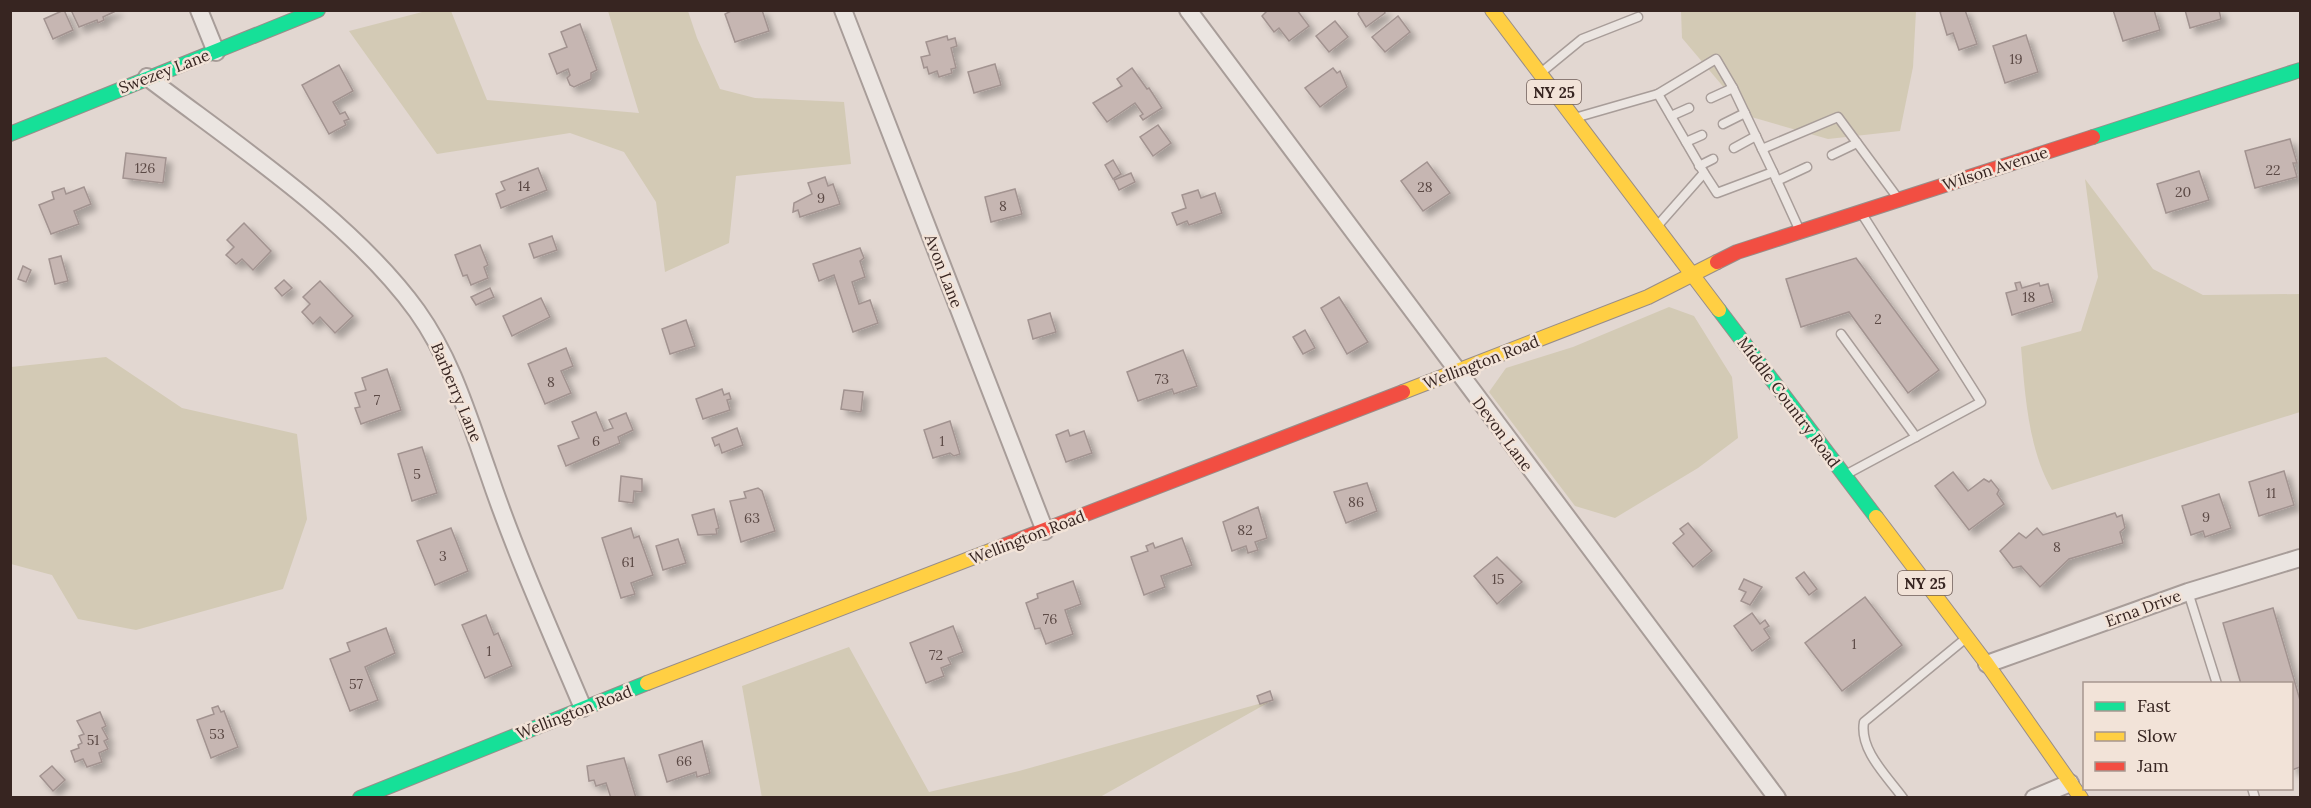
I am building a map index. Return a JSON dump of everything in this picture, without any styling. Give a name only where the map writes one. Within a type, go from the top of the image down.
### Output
[{"type":"street","points":[[199,10],[216,52]]},
{"type":"street","name":"Swezey Lane","points":[[10,134],[318,10]]},
{"type":"street","name":"Avon Lane","points":[[843,10],[1045,531]]},
{"type":"street","name":"Devon Lane","points":[[1188,10],[1777,798]]},
{"type":"street","name":"Middle Country Road","points":[[1492,10],[1987,664],[2081,798]]},
{"type":"street","name":"Wilson Avenue","points":[[1692,272],[1737,252],[1800,231],[2301,70]]},
{"type":"street","name":"Barberry Lane","points":[[147,77],[314,207],[391,278],[417,311],[442,350],[473,425],[488,473],[583,708]]},
{"type":"street","name":"Wellington Road","points":[[360,798],[583,708],[1648,297],[1692,272]]},
{"type":"street","name":"Erna Drive","points":[[1987,664],[2188,592],[2301,558]]},
{"type":"street","points":[[2034,798],[2070,783]]},
{"type":"lane","points":[[1540,74],[1582,39],[1638,17]]},
{"type":"lane","points":[[1574,118],[1658,94],[1716,59],[1733,88],[1800,231]]},
{"type":"lane","points":[[1711,98],[1733,88]]},
{"type":"lane","points":[[1658,94],[1701,170],[1717,193],[1807,167]]},
{"type":"lane","points":[[1671,116],[1689,108]]},
{"type":"lane","points":[[1723,124],[1745,113]]},
{"type":"lane","points":[[1762,149],[1838,117],[1899,199]]},
{"type":"lane","points":[[1686,142],[1702,135]]},
{"type":"lane","points":[[1734,147],[1756,136]]},
{"type":"lane","points":[[1832,155],[1857,143]]},
{"type":"lane","points":[[1657,226],[1701,170],[1713,159]]},
{"type":"lane","points":[[1844,476],[1981,402],[1861,212]]},
{"type":"lane","points":[[1841,334],[1916,437]]},
{"type":"lane","points":[[2188,592],[2216,682]]},
{"type":"lane","points":[[1903,798],[1867,748],[1862,734],[1864,722],[1967,638]]},
{"type":"shaded area","points":[[426,11],[451,11],[487,100],[639,113],[608,11],[688,11],[697,38],[720,89],[755,98],[844,102],[851,164],[736,176],[729,243],[665,272],[656,202],[624,152],[570,133],[437,154],[349,31]]},
{"type":"shaded area","points":[[1681,11],[1916,11],[1913,67],[1900,131],[1828,139],[1748,116],[1682,38]]},
{"type":"shaded area","points":[[2085,179],[2153,269],[2203,295],[2300,294],[2300,412],[2052,490],[2044,474],[2033,439],[2026,402],[2021,347],[2081,331],[2098,277]]},
{"type":"shaded area","points":[[1669,307],[1694,316],[1732,377],[1738,438],[1698,468],[1615,518],[1575,506],[1489,392],[1506,368],[1573,347]]},
{"type":"shaded area","points":[[106,357],[182,408],[297,434],[307,519],[283,589],[136,630],[78,619],[52,575],[11,564],[11,367]]},
{"type":"shaded area","points":[[849,647],[929,792],[1019,771],[1273,700],[1100,797],[762,798],[742,686]]},
{"type":"building","points":[[64,10],[73,30],[53,39],[44,19]]},
{"type":"building","points":[[71,10],[118,10],[103,17],[104,20],[98,23],[97,20],[79,27]]},
{"type":"building","points":[[733,10],[762,10],[769,31],[735,42],[725,14]]},
{"type":"building","points":[[1268,10],[1297,10],[1309,26],[1289,41],[1279,28],[1274,32],[1262,16]]},
{"type":"building","points":[[1360,10],[1384,10],[1385,13],[1366,27],[1358,14]]},
{"type":"building","points":[[1965,10],[1977,44],[1959,50],[1953,33],[1947,35],[1940,12]]},
{"type":"building","points":[[2113,10],[2154,10],[2160,30],[2123,41]]},
{"type":"building","points":[[2185,10],[2219,10],[2221,19],[2190,28]]},
{"type":"building","points":[[1398,16],[1410,32],[1385,52],[1372,37]]},
{"type":"building","points":[[1335,21],[1348,37],[1329,52],[1316,36]]},
{"type":"building","points":[[580,24],[597,70],[591,73],[591,79],[574,87],[570,85],[567,78],[570,75],[568,69],[557,74],[549,54],[567,47],[561,32]]},
{"type":"building","points":[[2026,35],[2038,72],[2005,83],[1993,46]]},
{"type":"building","points":[[947,36],[948,40],[955,38],[957,46],[951,48],[956,68],[951,69],[952,73],[939,77],[937,71],[929,74],[927,67],[924,68],[921,57],[930,55],[926,42]]},
{"type":"building","points":[[995,64],[1001,85],[974,93],[968,72]]},
{"type":"building","points":[[339,65],[353,91],[333,102],[340,114],[345,112],[349,119],[344,121],[346,125],[329,134],[302,85]]},
{"type":"building","points":[[1132,68],[1162,108],[1143,120],[1140,116],[1143,114],[1135,103],[1107,122],[1093,103],[1122,86],[1117,79]]},
{"type":"building","points":[[1333,68],[1337,73],[1340,71],[1347,87],[1320,107],[1305,88]]},
{"type":"building","points":[[1158,125],[1171,143],[1153,156],[1140,137]]},
{"type":"building","points":[[2290,139],[2297,163],[2293,163],[2297,177],[2255,188],[2245,151]]},
{"type":"building","points":[[126,153],[166,158],[163,183],[123,178]]},
{"type":"building","points":[[1113,160],[1121,174],[1113,179],[1105,165]]},
{"type":"building","points":[[1427,162],[1450,193],[1423,211],[1401,181]]},
{"type":"building","points":[[538,168],[547,190],[501,208],[496,194],[505,190],[501,182]]},
{"type":"building","points":[[2199,171],[2209,200],[2166,213],[2157,184]]},
{"type":"building","points":[[1131,173],[1135,182],[1119,190],[1114,180]]},
{"type":"building","points":[[825,177],[828,186],[833,184],[840,204],[800,217],[798,210],[793,212],[794,203],[812,194],[808,183]]},
{"type":"building","points":[[84,187],[91,204],[74,211],[79,224],[51,234],[39,205],[54,199],[52,192],[64,188],[66,194]]},
{"type":"building","points":[[1015,189],[1022,214],[991,222],[985,197]]},
{"type":"building","points":[[1198,190],[1201,198],[1215,193],[1222,213],[1189,225],[1187,221],[1177,225],[1172,213],[1186,208],[1182,195]]},
{"type":"building","points":[[244,223],[271,251],[253,270],[242,259],[236,264],[226,255],[234,247],[227,240]]},
{"type":"building","points":[[552,236],[557,250],[534,258],[529,244]]},
{"type":"building","points":[[480,245],[488,265],[484,267],[488,278],[471,285],[467,275],[463,276],[455,255]]},
{"type":"building","points":[[860,248],[864,258],[860,261],[865,277],[852,282],[859,304],[870,300],[878,323],[853,332],[834,275],[819,281],[813,264]]},
{"type":"building","points":[[61,256],[68,281],[55,284],[49,259]]},
{"type":"building","points":[[1856,258],[1939,370],[1908,393],[1849,312],[1801,327],[1786,279]]},
{"type":"building","points":[[23,266],[31,270],[26,282],[18,279]]},
{"type":"building","points":[[284,280],[292,288],[282,296],[275,288]]},
{"type":"building","points":[[320,281],[353,316],[335,333],[320,317],[313,324],[302,312],[310,304],[303,297]]},
{"type":"building","points":[[2020,282],[2022,288],[2039,283],[2040,286],[2048,284],[2053,302],[2012,315],[2006,293],[2017,290],[2015,283]]},
{"type":"building","points":[[490,288],[494,297],[476,305],[471,297]]},
{"type":"building","points":[[1339,297],[1368,342],[1347,354],[1321,308]]},
{"type":"building","points":[[541,298],[550,317],[512,336],[503,316]]},
{"type":"building","points":[[1050,313],[1056,332],[1033,339],[1028,320]]},
{"type":"building","points":[[686,320],[695,346],[670,354],[662,329]]},
{"type":"building","points":[[1305,330],[1315,348],[1303,354],[1293,337]]},
{"type":"building","points":[[566,348],[573,366],[561,371],[571,393],[545,404],[528,364]]},
{"type":"building","points":[[1183,350],[1197,386],[1174,394],[1172,389],[1138,401],[1127,372]]},
{"type":"building","points":[[387,369],[401,410],[361,424],[355,408],[360,407],[355,393],[366,390],[362,378]]},
{"type":"building","points":[[722,389],[724,395],[729,393],[731,399],[727,400],[730,410],[703,419],[696,399]]},
{"type":"building","points":[[844,390],[863,392],[861,412],[841,409]]},
{"type":"building","points":[[596,412],[604,431],[613,428],[609,420],[626,413],[633,430],[618,437],[620,443],[566,466],[558,446],[579,438],[572,422]]},
{"type":"building","points":[[950,421],[960,454],[954,456],[950,453],[933,458],[924,430]]},
{"type":"building","points":[[737,428],[743,445],[722,453],[719,444],[715,446],[712,438]]},
{"type":"building","points":[[1068,430],[1070,436],[1084,431],[1092,453],[1066,462],[1056,435]]},
{"type":"building","points":[[422,447],[437,493],[412,501],[398,454]]},
{"type":"building","points":[[2284,471],[2294,505],[2259,516],[2249,482]]},
{"type":"building","points":[[1953,472],[1968,491],[1984,479],[1989,482],[1991,480],[1999,490],[1997,494],[2004,504],[1969,530],[1935,486]]},
{"type":"building","points":[[621,476],[642,479],[642,492],[634,491],[633,503],[619,501]]},
{"type":"building","points":[[1367,483],[1377,511],[1346,523],[1334,492]]},
{"type":"building","points":[[758,488],[762,491],[775,531],[741,542],[730,501],[746,498],[744,492]]},
{"type":"building","points":[[2219,494],[2231,528],[2205,537],[2203,531],[2191,535],[2182,506]]},
{"type":"building","points":[[1258,507],[1267,538],[1255,542],[1258,550],[1248,553],[1246,546],[1232,551],[1223,522]]},
{"type":"building","points":[[714,509],[719,528],[716,529],[717,534],[698,535],[692,515]]},
{"type":"building","points":[[2115,513],[2117,517],[2122,515],[2125,528],[2120,532],[2123,543],[2069,559],[2040,587],[2021,566],[2013,568],[2000,551],[2019,533],[2026,538],[2037,528],[2043,535]]},
{"type":"building","points":[[1688,523],[1712,551],[1693,567],[1673,543],[1684,534],[1680,529]]},
{"type":"building","points":[[451,528],[468,571],[435,585],[417,541]]},
{"type":"building","points":[[631,528],[634,538],[639,536],[653,575],[631,583],[635,594],[621,598],[602,538]]},
{"type":"building","points":[[1182,538],[1192,565],[1161,576],[1165,587],[1144,595],[1131,557],[1148,551],[1146,546],[1153,543],[1155,548]]},
{"type":"building","points":[[678,539],[686,563],[663,570],[656,546]]},
{"type":"building","points":[[1497,557],[1522,582],[1497,604],[1474,576]]},
{"type":"building","points":[[1804,572],[1817,589],[1809,595],[1796,578]]},
{"type":"building","points":[[1744,579],[1762,587],[1750,605],[1741,601],[1746,592],[1739,589]]},
{"type":"building","points":[[1073,581],[1081,604],[1065,610],[1073,634],[1046,644],[1040,628],[1035,629],[1026,603],[1038,598],[1037,594]]},
{"type":"building","points":[[1865,597],[1902,645],[1842,691],[1805,643]]},
{"type":"building","points":[[2273,608],[2300,700],[2300,767],[2293,770],[2293,682],[2240,682],[2223,623]]},
{"type":"building","points":[[1752,613],[1760,624],[1765,620],[1769,626],[1764,629],[1770,638],[1752,651],[1734,626]]},
{"type":"building","points":[[486,615],[494,635],[498,633],[512,666],[485,678],[462,625]]},
{"type":"building","points":[[953,626],[963,652],[948,658],[951,664],[941,668],[944,676],[926,683],[910,643]]},
{"type":"building","points":[[386,628],[395,653],[365,667],[378,700],[350,711],[330,659],[350,651],[347,643]]},
{"type":"building","points":[[1270,691],[1273,700],[1260,704],[1257,696]]},
{"type":"building","points":[[218,706],[221,712],[224,711],[238,747],[211,758],[197,720],[214,714],[212,708]]},
{"type":"building","points":[[100,712],[106,726],[102,728],[108,739],[104,741],[108,749],[99,753],[102,762],[87,767],[83,759],[75,762],[71,751],[79,748],[78,745],[82,743],[79,736],[84,734],[77,721]]},
{"type":"building","points":[[702,741],[710,773],[697,777],[696,772],[667,782],[659,755]]},
{"type":"building","points":[[624,758],[636,798],[611,798],[606,783],[596,786],[594,780],[589,781],[587,766]]},
{"type":"building","points":[[52,766],[65,780],[53,791],[40,776]]},
{"type":"traffic: fast","points":[[10,134],[318,10]]},
{"type":"traffic: fast","points":[[2093,137],[2300,70]]},
{"type":"traffic: fast","points":[[1719,310],[1876,517]]},
{"type":"traffic: fast","points":[[360,798],[647,683]]},
{"type":"traffic: slow","points":[[1492,10],[1719,310]]},
{"type":"traffic: slow","points":[[1403,392],[1648,297],[1717,262]]},
{"type":"traffic: slow","points":[[1876,517],[1987,664],[2081,798]]},
{"type":"traffic: slow","points":[[647,683],[995,549]]},
{"type":"traffic: jam","points":[[1717,262],[1737,252],[2093,137]]},
{"type":"traffic: jam","points":[[995,549],[1403,392]]}]
